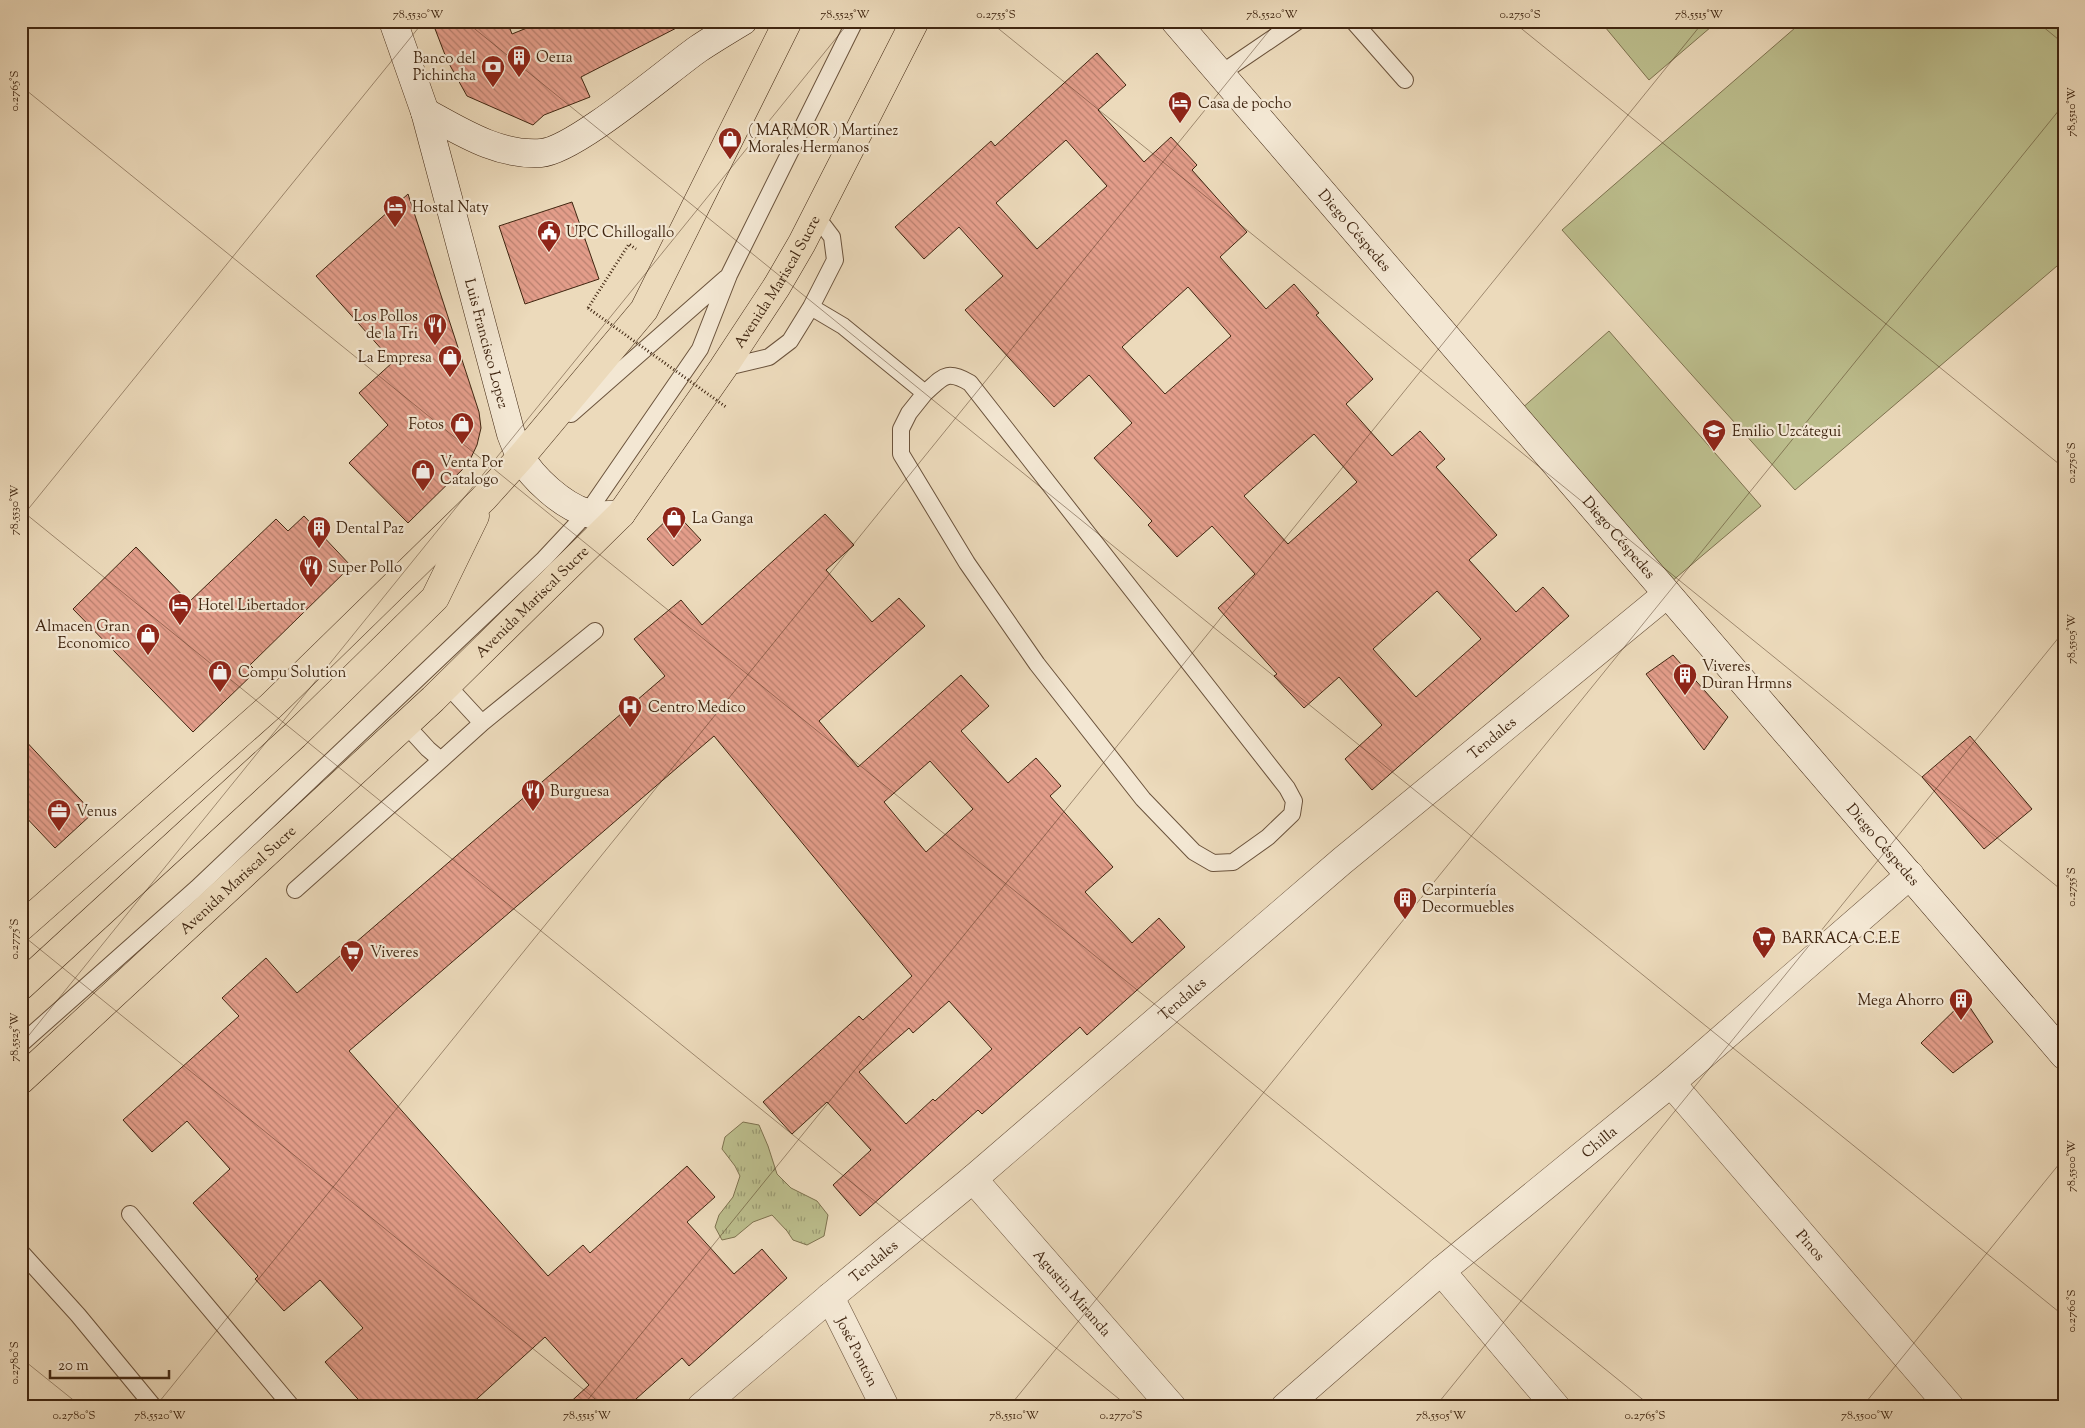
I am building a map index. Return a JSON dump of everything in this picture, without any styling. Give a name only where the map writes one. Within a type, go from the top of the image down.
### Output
[{"type":"main road","points":[[21,927],[271,706],[483,499],[521,457],[644,310],[788,21]]},
{"type":"main road","name":"Avenida Mariscal Sucre","points":[[21,1080],[447,685],[621,514],[723,368],[777,286],[816,216],[915,21]]},
{"type":"main road","points":[[21,986],[295,735],[435,598],[483,499]]},
{"type":"street","name":"Luis Francisco Lopez","points":[[393,21],[425,112],[512,434],[521,457],[539,480],[565,503],[587,513],[604,516],[621,514]]},
{"type":"street","points":[[425,112],[491,145],[511,152],[543,153],[563,145],[585,132],[700,48],[744,21]]},
{"type":"street","name":"Diego Céspedes","points":[[1175,21],[2064,1055]]},
{"type":"street","name":"Tendales","points":[[701,1407],[973,1179],[1342,861],[1667,594]]},
{"type":"street","name":"Chilla","points":[[1286,1407],[1441,1271],[1671,1083],[1910,875]]},
{"type":"street","name":"Pinos","points":[[1671,1083],[1950,1407]]},
{"type":"street","name":"Agustin Miranda","points":[[973,1179],[1172,1407]]},
{"type":"street","points":[[1441,1271],[1556,1407]]},
{"type":"street","name":"José Pontón","points":[[830,1297],[885,1407]]},
{"type":"lane","points":[[21,1044],[197,888],[544,559],[587,513],[700,349],[729,275],[856,21]]},
{"type":"lane","points":[[1220,74],[1298,21]]},
{"type":"lane","points":[[1353,21],[1405,80]]},
{"type":"lane","points":[[723,368],[769,358],[790,341],[811,307],[835,260],[832,237],[816,216]]},
{"type":"lane","points":[[521,457],[729,275]]},
{"type":"lane","points":[[811,307],[843,326],[925,393]]},
{"type":"lane","points":[[956,375],[970,383],[1287,788],[1294,801],[1292,814],[1268,837],[1233,862],[1212,863],[1194,852],[1142,799],[1037,664],[967,563],[901,454],[901,429],[909,413],[925,393],[944,376],[956,375]]},
{"type":"lane","points":[[295,890],[482,723],[595,631]]},
{"type":"lane","points":[[447,685],[482,723]]},
{"type":"lane","points":[[405,724],[428,749],[442,760]]},
{"type":"lane","points":[[130,1214],[292,1407]]},
{"type":"lane","points":[[21,1252],[66,1301],[154,1407]]},
{"type":"path","points":[[629,244],[588,308],[726,407]]},
{"type":"green space","points":[[1600,21],[1718,21],[1649,80]]},
{"type":"green space","points":[[1803,21],[2064,21],[2064,260],[1795,490],[1562,230]]},
{"type":"green space","points":[[1609,331],[1761,506],[1671,582],[1520,410]]},
{"type":"green space","points":[[743,1122],[759,1125],[777,1174],[791,1188],[817,1201],[828,1215],[824,1236],[807,1245],[793,1240],[772,1215],[753,1222],[735,1237],[722,1240],[715,1227],[719,1215],[733,1197],[740,1176],[722,1149],[725,1137]]},
{"type":"building","name":"Oe11a","points":[[432,21],[507,21],[512,34],[544,21],[690,21],[581,77],[590,97],[544,115],[533,125],[467,96],[447,60]]},
{"type":"building","points":[[1097,53],[1126,85],[1098,110],[1144,162],[1171,137],[1197,165],[1192,170],[1247,232],[1220,257],[1266,309],[1294,284],[1319,313],[1316,315],[1373,379],[1346,404],[1392,456],[1420,431],[1445,459],[1436,467],[1497,535],[1469,560],[1516,612],[1543,587],[1569,616],[1372,790],[1345,759],[1382,725],[1339,677],[1304,708],[1274,676],[1277,674],[1218,608],[1255,574],[1212,526],[1177,557],[1148,525],[1152,521],[1094,458],[1132,423],[1089,375],[1054,407],[965,310],[1003,276],[959,227],[924,259],[895,227],[991,141],[995,146]],"holes":[[[1066,140],[1107,186],[1037,249],[996,203]],[[1188,287],[1231,336],[1165,394],[1122,347]],[[1314,434],[1357,482],[1288,544],[1244,496]],[[1437,591],[1481,639],[1416,697],[1373,649]]]},
{"type":"building","points":[[408,194],[479,412],[481,428],[477,445],[468,464],[408,523],[349,463],[388,425],[359,393],[393,362],[316,276]]},
{"type":"building","name":"UPC Chillogallo","points":[[572,202],[599,279],[525,304],[499,226]]},
{"type":"building","name":"La Ganga","points":[[675,512],[701,540],[673,566],[647,539]]},
{"type":"building","points":[[825,514],[854,545],[826,570],[872,622],[899,598],[925,626],[819,721],[858,767],[961,675],[989,706],[961,731],[1008,783],[1036,758],[1061,786],[1050,796],[1113,867],[1085,892],[1132,943],[1159,918],[1185,947],[1087,1035],[1080,1027],[982,1114],[978,1110],[860,1216],[833,1185],[871,1150],[827,1102],[792,1134],[763,1102],[859,1016],[863,1020],[912,976],[714,736],[349,1051],[548,1276],[583,1245],[590,1253],[687,1166],[715,1197],[687,1222],[734,1274],[762,1249],[787,1278],[689,1366],[682,1358],[627,1407],[565,1407],[589,1385],[545,1337],[468,1407],[365,1407],[325,1362],[363,1328],[320,1280],[284,1311],[255,1279],[258,1276],[193,1203],[230,1169],[187,1121],[152,1152],[123,1120],[239,1016],[222,998],[266,958],[297,993],[665,676],[634,639],[681,600],[702,625]],"holes":[[[930,761],[973,809],[926,852],[884,802]],[[949,1001],[992,1049],[935,1101],[933,1099],[906,1124],[859,1072],[909,1028],[913,1033]]]},
{"type":"building","points":[[304,516],[351,566],[250,665],[256,671],[193,732],[73,609],[136,547],[189,602],[276,519],[288,531]]},
{"type":"building","name":"Viveres Duran Hrmns","points":[[1673,655],[1728,717],[1704,750],[1646,674]]},
{"type":"building","points":[[21,736],[93,813],[55,848],[21,812]]},
{"type":"building","points":[[1970,736],[2032,809],[1984,849],[1922,777]]},
{"type":"building","name":"Mega Ahorro","points":[[1965,1000],[1993,1042],[1953,1073],[1921,1043]]},
{"type":"place","name":"Oe11a","points":[[519,78]]},
{"type":"place","name":"Banco del Pichincha","points":[[493,88]]},
{"type":"place","name":"Casa de pocho","points":[[1180,124]]},
{"type":"place","name":"( MARMOR ) Martinez Morales Hermanos","points":[[730,160]]},
{"type":"place","name":"Hostal Naty","points":[[395,228]]},
{"type":"place","name":"UPC Chillogallo","points":[[549,253]]},
{"type":"place","name":"Los Pollos de la Tri","points":[[435,346]]},
{"type":"place","name":"La Empresa","points":[[450,378]]},
{"type":"place","name":"Fotos","points":[[462,445]]},
{"type":"place","name":"Emilio Uzcátegui","points":[[1714,452]]},
{"type":"place","name":"Venta Por Catalogo","points":[[423,492]]},
{"type":"place","name":"La Ganga","points":[[674,539]]},
{"type":"place","name":"Dental Paz","points":[[319,549]]},
{"type":"place","name":"Super Pollo","points":[[311,588]]},
{"type":"place","name":"Hotel Libertador","points":[[180,626]]},
{"type":"place","name":"Almacen Gran Economico","points":[[148,656]]},
{"type":"place","name":"Compu Solution","points":[[220,693]]},
{"type":"place","name":"Viveres Duran Hrmns","points":[[1685,696]]},
{"type":"place","name":"Centro Medico","points":[[630,728]]},
{"type":"place","name":"Burguesa","points":[[533,812]]},
{"type":"place","name":"Venus","points":[[59,832]]},
{"type":"place","name":"Carpintería Decormuebles","points":[[1405,920]]},
{"type":"place","name":"BARRACA C.E.E","points":[[1764,959]]},
{"type":"place","name":"Viveres","points":[[352,973]]},
{"type":"place","name":"Mega Ahorro","points":[[1961,1021]]}]
